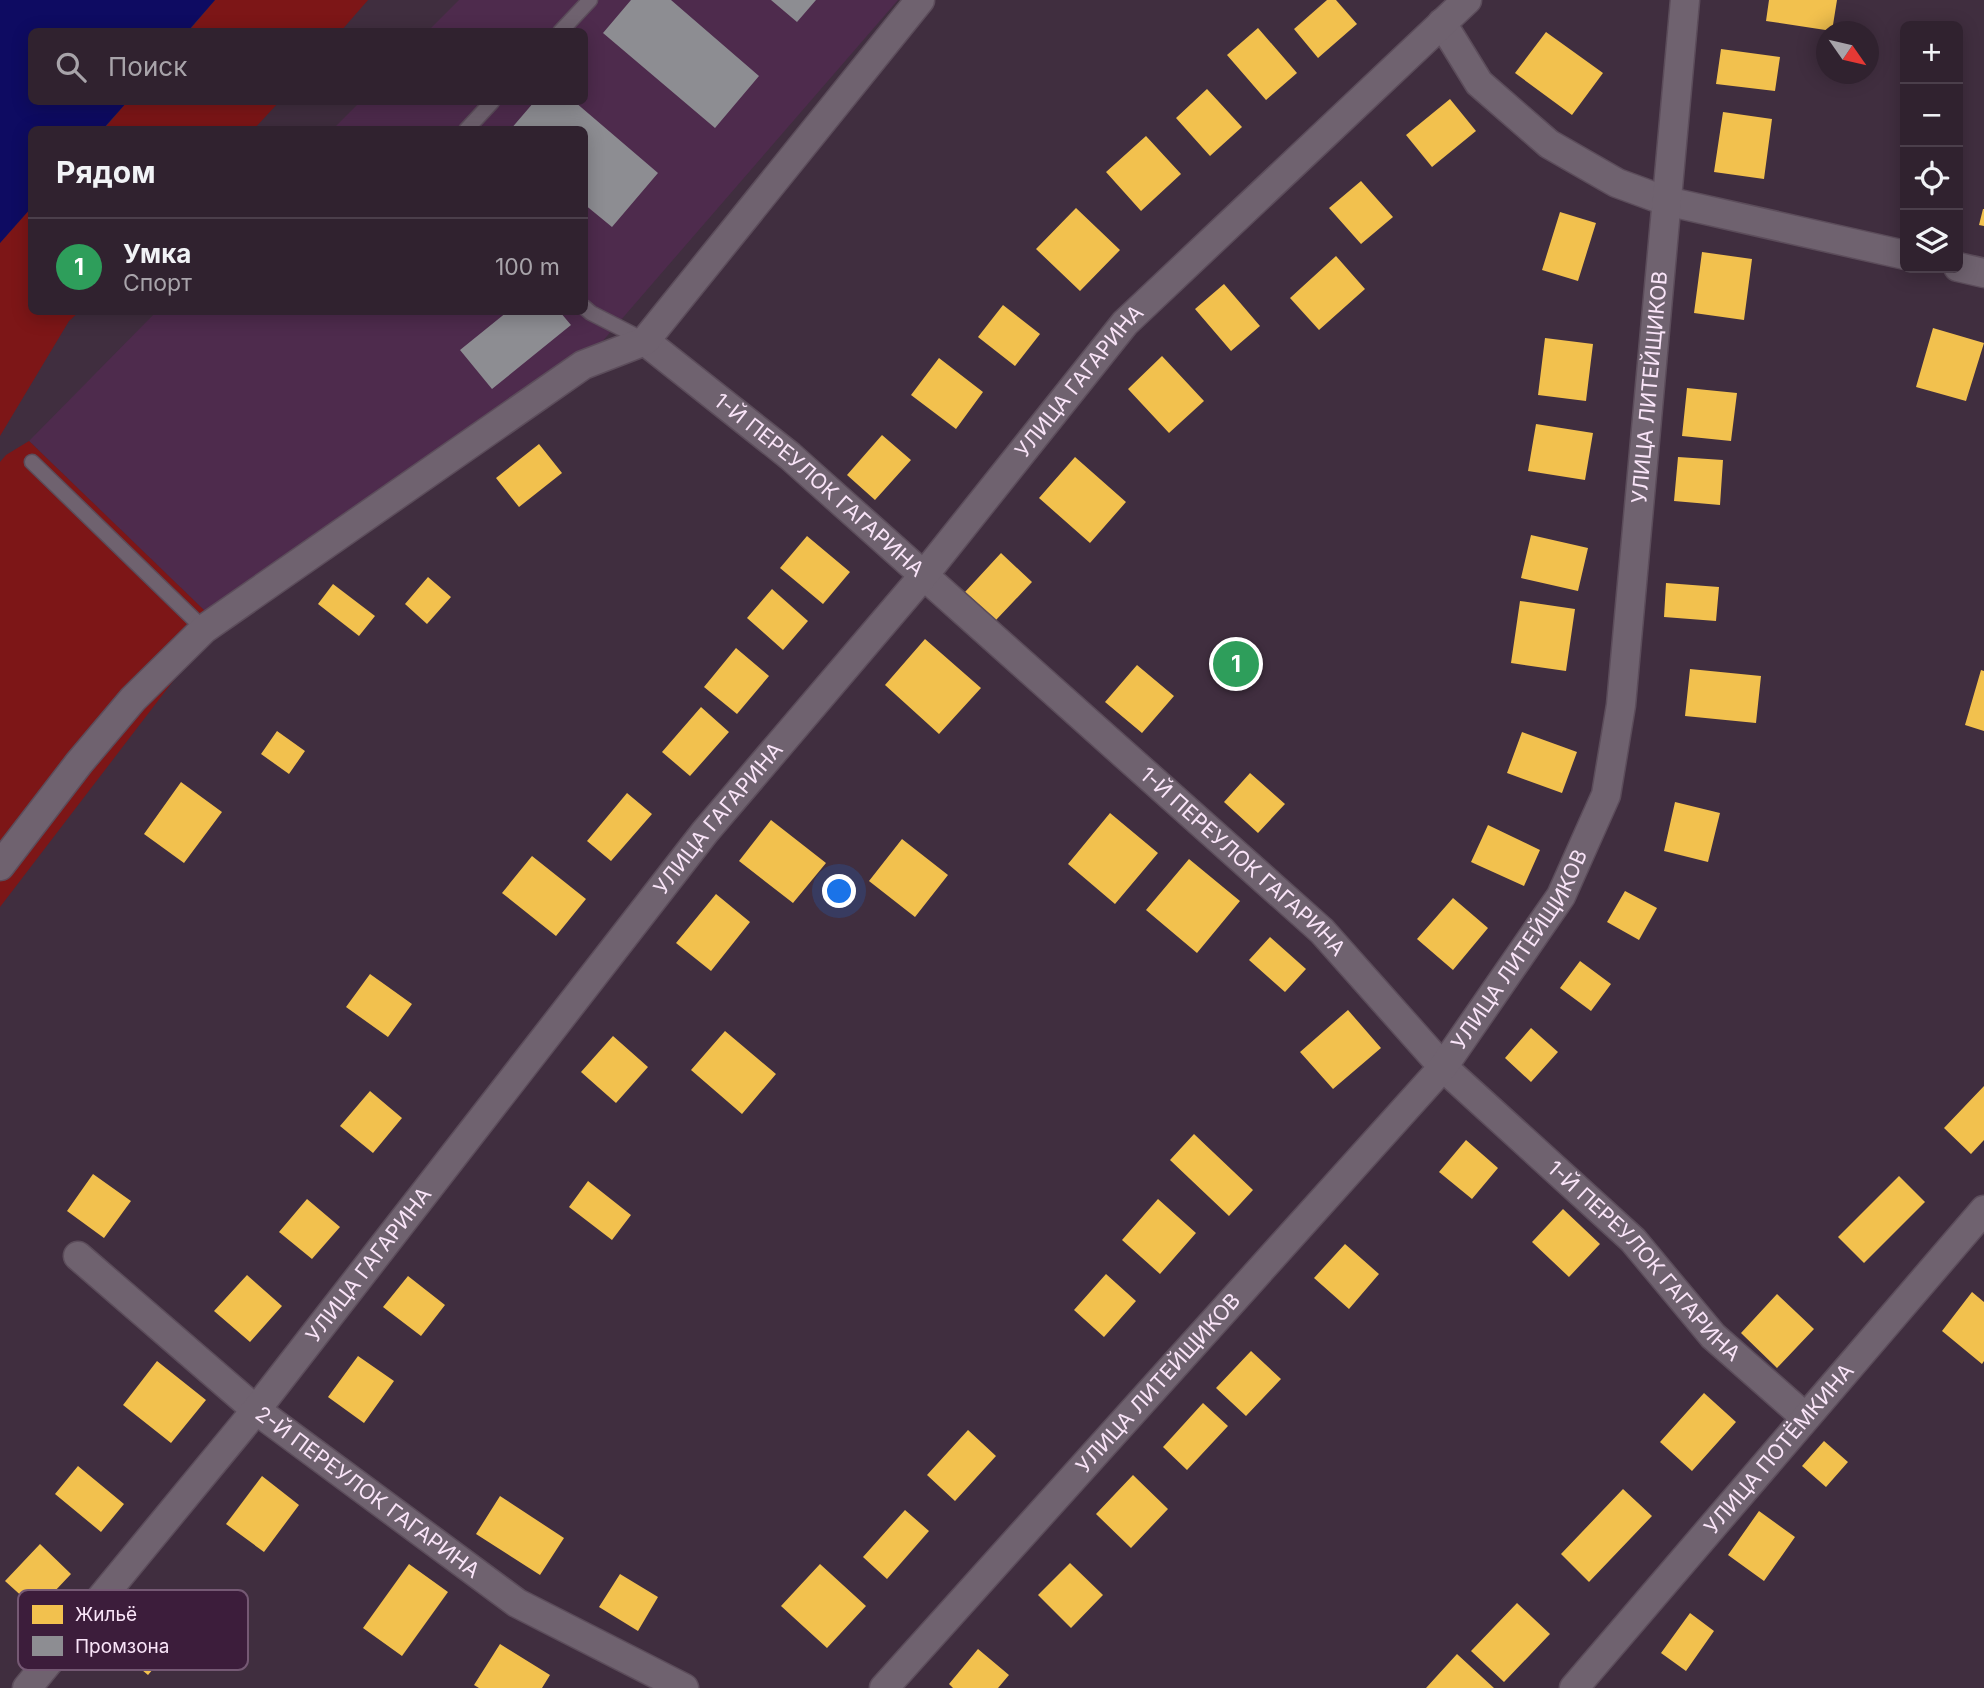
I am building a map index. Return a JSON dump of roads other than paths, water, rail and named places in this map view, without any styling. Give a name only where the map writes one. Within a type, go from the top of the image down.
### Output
[{"type":"street","points":[[0,866],[79,763],[133,699],[204,629],[583,365],[645,341],[920,0]]},
{"type":"street","name":"УЛИЦА ГАГАРИНА","points":[[108,1590],[256,1410],[705,832],[924,575],[1125,323],[1467,0]]},
{"type":"street","name":"УЛИЦА ЛИТЕЙЩИКОВ","points":[[884,1688],[1443,1067],[1560,895],[1606,795],[1621,705],[1685,0]]},
{"type":"street","points":[[1442,23],[1479,83],[1549,144],[1617,183],[1666,201],[1900,254]]},
{"type":"street","points":[[1963,268],[1984,273]]},
{"type":"street","name":"1-Й ПЕРЕУЛОК ГАГАРИНА","points":[[645,341],[790,456],[1322,931],[1443,1067],[1633,1240],[1713,1336],[1805,1417]]},
{"type":"street","name":"УЛИЦА ПОТЁМКИНА","points":[[1574,1688],[1805,1417],[1981,1218]]},
{"type":"street","name":"2-Й ПЕРЕУЛОК ГАГАРИНА","points":[[78,1256],[256,1410],[517,1603],[684,1688]]},
{"type":"street","name":"УЛИЦА ГАГАРИНА","points":[[27,1688],[42,1670]]},
{"type":"lane","points":[[564,28],[590,0]]},
{"type":"lane","points":[[470,126],[489,105]]},
{"type":"lane","points":[[588,310],[645,341]]},
{"type":"lane","points":[[32,462],[204,629]]},
{"type":"place","name":"Умка","points":[[1236,664]]}]
